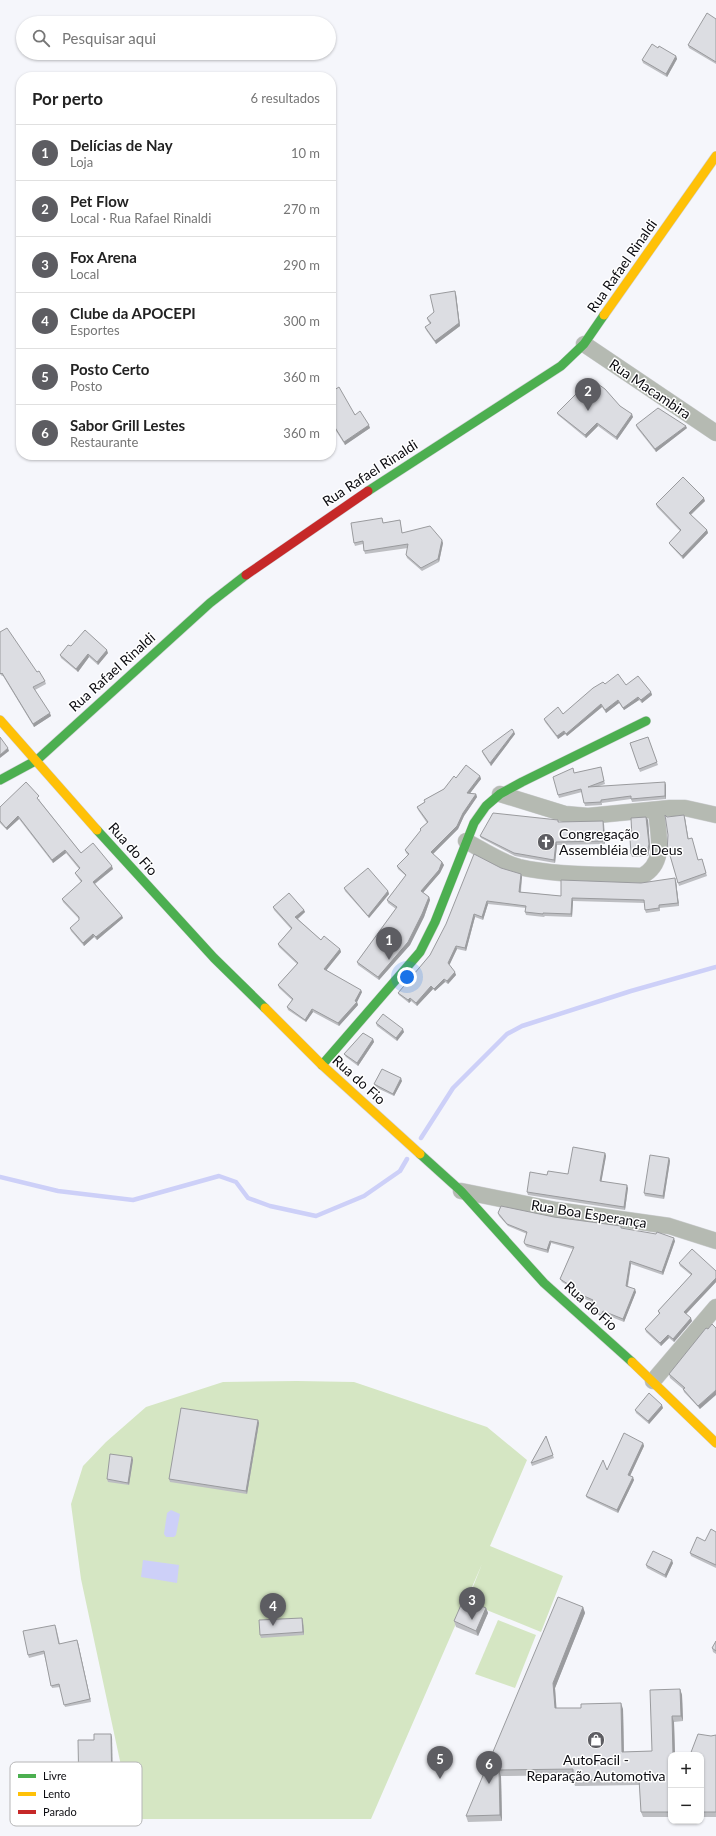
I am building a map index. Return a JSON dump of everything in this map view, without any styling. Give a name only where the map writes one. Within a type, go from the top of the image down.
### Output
[{"type":"street","name":"Rua Rafael Rinaldi","points":[[0,780],[37,760],[198,614],[240,580],[344,506],[561,366],[584,344],[716,156]]},
{"type":"street","name":"Rua Macambira","points":[[584,344],[716,433]]},
{"type":"street","name":"Rua do Fio","points":[[0,720],[37,760],[113,848],[214,958],[322,1066],[461,1191],[516,1254],[544,1283],[653,1381],[716,1443]]},
{"type":"street","points":[[322,1066],[420,952],[435,922],[474,823],[486,806],[500,794],[646,721]]},
{"type":"street","points":[[500,794],[565,814],[588,816],[670,808],[685,808],[716,815]]},
{"type":"street","points":[[466,841],[504,862],[518,867],[564,872],[642,876],[650,871],[659,857],[656,810]]},
{"type":"street","name":"Rua Boa Esperança","points":[[461,1191],[556,1210],[669,1226],[716,1241]]},
{"type":"street","points":[[653,1381],[716,1307]]},
{"type":"green space","points":[[223,1382],[354,1382],[487,1427],[527,1460],[490,1546],[563,1576],[541,1632],[467,1602],[482,1564],[371,1819],[142,1819],[142,1762],[120,1762],[81,1579],[71,1504],[83,1466],[106,1442],[146,1407]]},
{"type":"green space","points":[[498,1620],[536,1635],[515,1688],[475,1674]]},
{"type":"water","points":[[171,1510],[180,1514],[176,1535],[174,1537],[166,1537],[164,1534],[167,1513]]},
{"type":"water","points":[[143,1560],[179,1565],[177,1583],[141,1577]]},
{"type":"building","points":[[707,13],[716,19],[716,62],[688,45]]},
{"type":"building","points":[[652,44],[658,48],[659,46],[676,56],[666,74],[642,60]]},
{"type":"building","points":[[455,291],[459,323],[435,341],[425,327],[431,323],[427,318],[434,312],[430,295]]},
{"type":"building","points":[[591,379],[605,389],[620,406],[632,414],[616,437],[597,423],[585,435],[557,413]]},
{"type":"building","points":[[339,387],[355,415],[360,411],[369,425],[344,442],[336,429],[336,389]]},
{"type":"building","points":[[658,408],[686,426],[655,449],[636,425]]},
{"type":"building","points":[[683,477],[704,498],[689,513],[707,530],[682,556],[669,543],[681,530],[656,504]]},
{"type":"building","points":[[382,518],[383,523],[400,520],[402,533],[430,526],[442,540],[438,559],[421,568],[406,555],[408,544],[364,551],[363,541],[354,543],[351,523]]},
{"type":"building","points":[[7,628],[37,672],[39,671],[45,681],[33,687],[50,713],[33,724],[2,673],[0,673],[0,632]]},
{"type":"building","points":[[85,630],[107,650],[97,662],[88,654],[76,669],[60,655],[68,645],[71,646]]},
{"type":"building","points":[[618,674],[626,685],[638,676],[651,692],[641,700],[638,697],[623,708],[618,700],[605,710],[601,704],[566,734],[564,731],[557,736],[544,719],[558,707],[563,714],[593,688],[603,682],[605,684]]},
{"type":"building","points":[[512,729],[514,732],[490,763],[482,751]]},
{"type":"building","points":[[0,737],[8,748],[0,755]]},
{"type":"building","points":[[648,737],[657,762],[639,769],[630,743]]},
{"type":"building","points":[[466,765],[480,776],[467,793],[476,794],[463,813],[457,826],[431,852],[442,862],[439,870],[421,891],[429,897],[422,914],[408,942],[378,977],[357,962],[397,907],[387,900],[406,875],[397,866],[409,854],[405,850],[421,830],[420,829],[428,822],[417,807],[425,802],[424,800],[444,789],[454,776],[456,778]]},
{"type":"building","points":[[601,767],[604,781],[588,787],[665,782],[665,796],[631,799],[631,796],[601,800],[601,802],[584,803],[581,789],[558,795],[553,777],[573,768],[574,773]]},
{"type":"building","points":[[26,782],[39,796],[37,798],[81,853],[93,843],[112,866],[93,882],[122,916],[96,937],[93,934],[83,943],[70,928],[79,920],[79,917],[62,899],[82,881],[75,873],[80,868],[65,850],[52,860],[18,816],[6,828],[0,821],[0,807]]},
{"type":"building","points":[[493,813],[558,820],[558,822],[603,821],[604,841],[556,842],[554,860],[514,853],[480,836]]},
{"type":"building","points":[[665,815],[667,817],[684,815],[688,839],[692,838],[698,860],[702,859],[706,873],[678,883],[669,852],[667,852],[668,835]]},
{"type":"building","points":[[646,817],[649,844],[647,853],[631,854],[631,818]]},
{"type":"building","points":[[474,854],[501,868],[521,874],[519,892],[561,896],[561,880],[641,883],[675,878],[678,903],[659,905],[659,908],[645,910],[644,900],[572,898],[571,914],[543,914],[525,912],[526,906],[487,901],[482,917],[474,914],[465,948],[456,946],[448,963],[455,972],[447,981],[444,979],[434,989],[431,986],[416,1003],[410,998],[408,1000],[398,993],[430,955],[446,924]]},
{"type":"building","points":[[368,868],[388,891],[368,916],[344,888]]},
{"type":"building","points":[[289,893],[304,910],[295,917],[321,940],[324,936],[340,949],[324,969],[361,990],[355,1001],[357,1002],[338,1023],[312,1009],[305,1020],[287,1007],[293,999],[278,985],[298,963],[278,944],[292,928],[273,907]]},
{"type":"building","points":[[383,1014],[403,1029],[396,1038],[376,1023]]},
{"type":"building","points":[[363,1033],[373,1039],[357,1063],[344,1054]]},
{"type":"building","points":[[382,1069],[401,1078],[393,1094],[374,1084]]},
{"type":"building","points":[[573,1147],[605,1153],[600,1181],[627,1185],[624,1207],[527,1192],[530,1172],[547,1175],[548,1171],[568,1174]]},
{"type":"building","points":[[650,1155],[669,1158],[663,1196],[644,1193]]},
{"type":"building","points":[[501,1206],[554,1217],[621,1226],[621,1228],[656,1234],[657,1232],[674,1238],[662,1272],[630,1261],[626,1286],[635,1289],[623,1319],[603,1311],[601,1315],[590,1306],[593,1300],[575,1292],[570,1288],[571,1286],[560,1279],[574,1247],[550,1241],[547,1250],[525,1244],[524,1242],[527,1232],[507,1224],[498,1213]]},
{"type":"building","points":[[692,1249],[716,1271],[716,1278],[684,1312],[691,1318],[673,1339],[668,1335],[660,1343],[645,1329],[660,1313],[658,1311],[692,1274],[679,1263]]},
{"type":"building","points":[[712,1324],[716,1328],[716,1390],[698,1406],[683,1389],[685,1388],[669,1374],[706,1328],[708,1329]]},
{"type":"building","points":[[649,1393],[662,1405],[648,1421],[635,1410]]},
{"type":"building","points":[[181,1408],[258,1420],[246,1491],[169,1479]]},
{"type":"building","points":[[624,1433],[643,1443],[628,1475],[633,1477],[617,1510],[586,1496],[603,1460],[607,1470]]},
{"type":"building","points":[[546,1436],[553,1455],[531,1463]]},
{"type":"building","points":[[110,1454],[132,1457],[128,1483],[107,1479]]},
{"type":"building","points":[[711,1529],[716,1532],[716,1565],[690,1553],[697,1537],[705,1541]]},
{"type":"building","points":[[653,1551],[672,1560],[665,1575],[646,1565]]},
{"type":"building","points":[[558,1597],[583,1607],[553,1683],[555,1708],[581,1708],[581,1704],[621,1703],[622,1752],[652,1751],[650,1690],[680,1689],[681,1716],[672,1716],[673,1752],[668,1752],[668,1812],[641,1812],[639,1779],[573,1780],[573,1769],[499,1770],[500,1815],[466,1816]]},
{"type":"building","points":[[464,1598],[486,1608],[476,1631],[454,1621]]},
{"type":"building","points":[[302,1618],[303,1632],[260,1635],[259,1620]]},
{"type":"building","points":[[55,1625],[59,1644],[77,1640],[90,1699],[64,1705],[59,1684],[51,1686],[44,1651],[28,1655],[23,1631]]},
{"type":"building","points":[[716,1641],[716,1651],[712,1648]]},
{"type":"building","points":[[94,1734],[111,1734],[111,1762],[78,1762],[78,1740],[94,1740]]},
{"type":"building","points":[[698,1734],[711,1736],[716,1735],[716,1812],[704,1812],[704,1752],[691,1752]]},
{"type":"waterway","points":[[421,1138],[453,1088],[507,1034],[522,1026],[631,991],[716,967]]},
{"type":"waterway","points":[[0,1177],[58,1191],[133,1200],[219,1176],[236,1182],[248,1198],[270,1206],[316,1216],[364,1196],[400,1171],[407,1159]]},
{"type":"traffic: fast","points":[[368,491],[561,366],[584,344],[604,315]]},
{"type":"traffic: fast","points":[[0,780],[37,760],[210,603],[246,575]]},
{"type":"traffic: fast","points":[[322,1065],[420,952],[435,922],[474,823],[486,806],[500,794],[522,782],[646,721]]},
{"type":"traffic: fast","points":[[97,830],[214,958],[265,1008]]},
{"type":"traffic: fast","points":[[420,1154],[461,1191],[544,1283],[632,1362]]},
{"type":"traffic: slow","points":[[604,315],[716,156]]},
{"type":"traffic: slow","points":[[0,720],[97,830]]},
{"type":"traffic: slow","points":[[265,1008],[322,1065],[420,1154]]},
{"type":"traffic: slow","points":[[632,1362],[716,1443]]},
{"type":"traffic: jam","points":[[246,575],[368,491]]},
{"type":"place","name":"Pet Flow","points":[[588,411]]},
{"type":"place","name":"Congregação Assembléia de Deus","points":[[546,842]]},
{"type":"place","name":"Delícias de Nay","points":[[389,960]]},
{"type":"place","name":"Fox Arena","points":[[472,1620]]},
{"type":"place","name":"Clube da APOCEPI","points":[[273,1626]]},
{"type":"place","name":"AutoFacil - Reparação Automotiva","points":[[596,1740]]},
{"type":"place","name":"Posto Certo","points":[[440,1779]]},
{"type":"place","name":"Sabor Grill Lestes","points":[[489,1784]]}]
